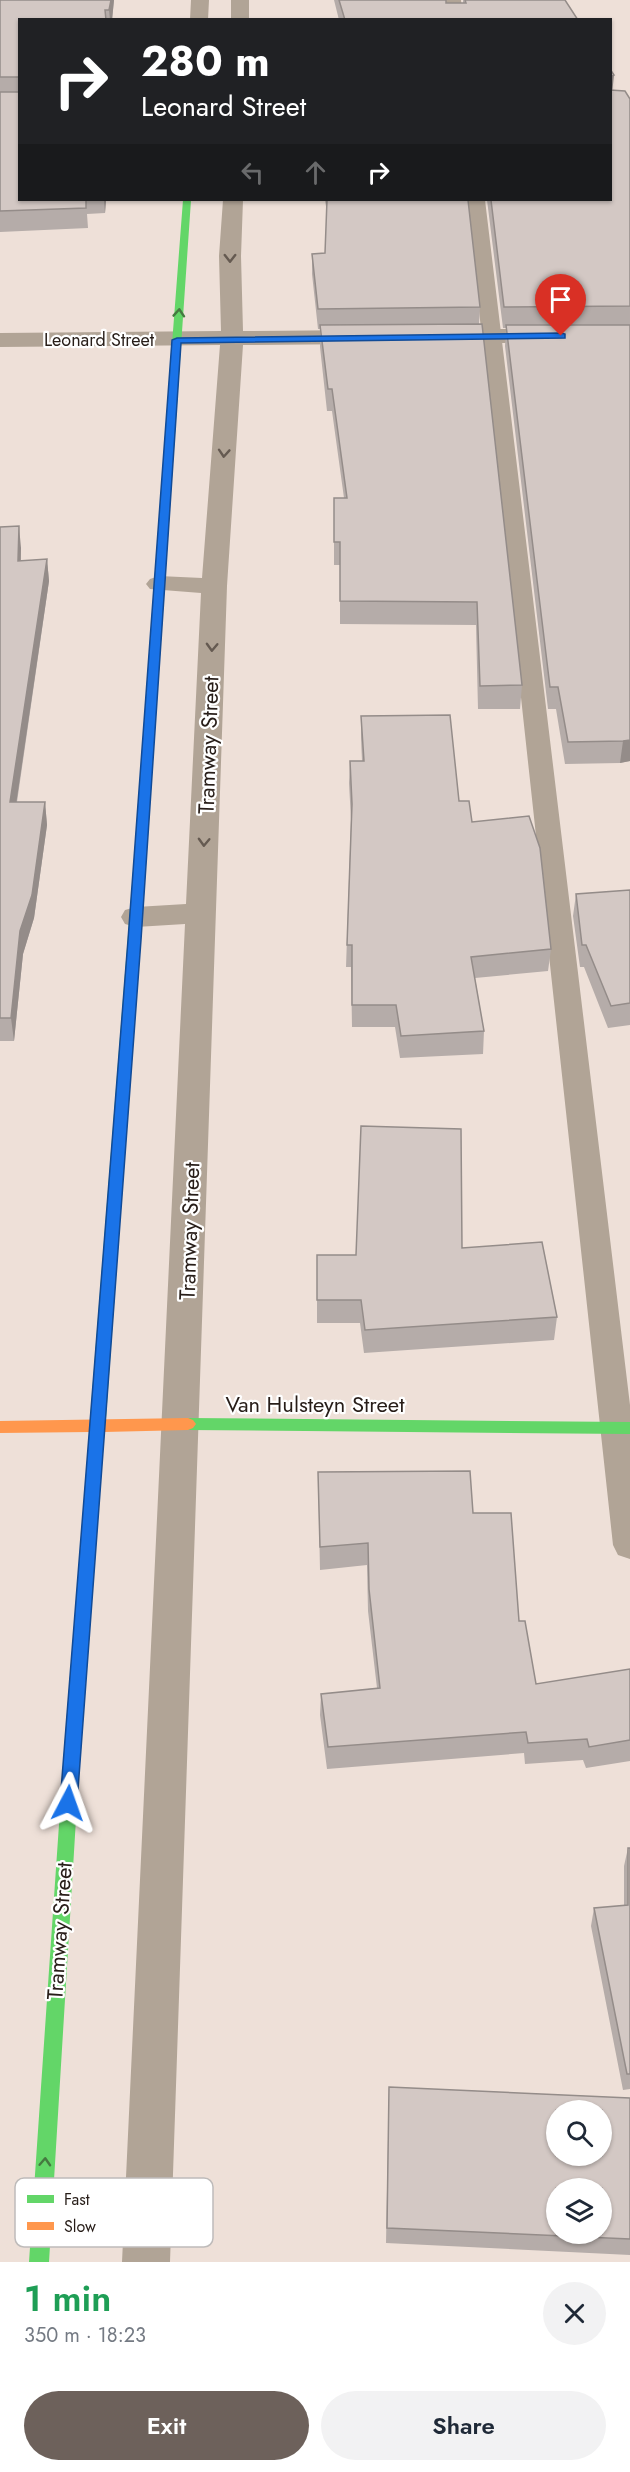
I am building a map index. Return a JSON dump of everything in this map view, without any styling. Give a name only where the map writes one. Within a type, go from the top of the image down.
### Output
[{"type":"street","points":[[199,18],[200,0]]},
{"type":"street","points":[[240,0],[240,18]]},
{"type":"street","name":"Tramway Street","points":[[44,2178],[61,1898],[136,917],[187,201]]},
{"type":"street","name":"Tramway Street","points":[[150,2178],[214,586],[232,339],[230,256],[233,201]]},
{"type":"street","points":[[422,336],[630,336]]},
{"type":"street","name":"Leonard Street","points":[[0,340],[386,337]]},
{"type":"street","points":[[159,584],[214,586]]},
{"type":"street","points":[[136,917],[202,913]]},
{"type":"street","name":"Van Hulsteyn Street","points":[[0,1427],[181,1424],[623,1428]]},
{"type":"street","name":"Tramway Street","points":[[39,2262],[40,2247]]},
{"type":"street","name":"Tramway Street","points":[[146,2262],[147,2247]]},
{"type":"lane","points":[[453,0],[455,18]]},
{"type":"lane","points":[[476,201],[623,1428],[630,1545]]},
{"type":"building","points":[[0,0],[111,0],[109,10],[105,10],[106,18],[18,18],[18,77],[0,77]]},
{"type":"building","points":[[339,0],[446,0],[446,3],[466,3],[465,0],[565,0],[577,18],[344,18]]},
{"type":"building","points":[[612,90],[625,91],[630,99],[630,306],[504,307],[491,201],[612,201]]},
{"type":"building","points":[[0,92],[18,92],[18,201],[86,201],[86,208],[0,211]]},
{"type":"building","points":[[327,201],[468,201],[480,307],[318,309],[312,254],[325,253]]},
{"type":"building","points":[[482,324],[522,685],[480,686],[477,602],[340,601],[340,542],[334,542],[334,498],[347,498],[332,389],[328,389],[320,325]]},
{"type":"building","points":[[506,325],[630,325],[630,740],[568,742],[558,687],[550,687]]},
{"type":"building","points":[[19,526],[18,561],[47,559],[10,802],[45,802],[32,895],[20,931],[11,1018],[0,1018],[0,527]]},
{"type":"building","points":[[450,715],[459,801],[469,801],[472,822],[529,816],[540,848],[551,949],[471,957],[484,1031],[401,1036],[396,1005],[352,1005],[352,945],[347,945],[352,804],[350,761],[364,761],[361,716]]},
{"type":"building","points":[[630,890],[630,1003],[611,1006],[586,945],[582,945],[576,894]]},
{"type":"building","points":[[361,1126],[461,1129],[462,1248],[542,1242],[557,1317],[365,1330],[361,1300],[317,1300],[317,1255],[356,1255]]},
{"type":"building","points":[[470,1471],[473,1513],[511,1513],[519,1621],[525,1621],[536,1684],[630,1669],[630,1740],[589,1747],[587,1739],[528,1743],[526,1732],[328,1747],[321,1694],[380,1688],[369,1589],[368,1543],[320,1547],[318,1472]]},
{"type":"building","points":[[628,1848],[630,1848],[630,2074],[627,2074],[594,1908],[628,1905]]},
{"type":"building","points":[[389,2087],[630,2098],[630,2239],[612,2238],[612,2178],[546,2178],[546,2235],[387,2228]]},
{"type":"traffic: fast","points":[[169,449],[187,201]]},
{"type":"traffic: fast","points":[[97,1432],[156,642]]},
{"type":"traffic: fast","points":[[188,1424],[630,1428]]},
{"type":"traffic: fast","points":[[44,2178],[73,1737]]},
{"type":"traffic: fast","points":[[39,2262],[40,2247]]},
{"type":"traffic: slow","points":[[156,642],[169,449]]},
{"type":"traffic: slow","points":[[0,1427],[188,1424]]},
{"type":"traffic: slow","points":[[73,1737],[97,1432]]},
{"type":"route","points":[[68,1803],[135,940],[177,340],[561,336]]}]
